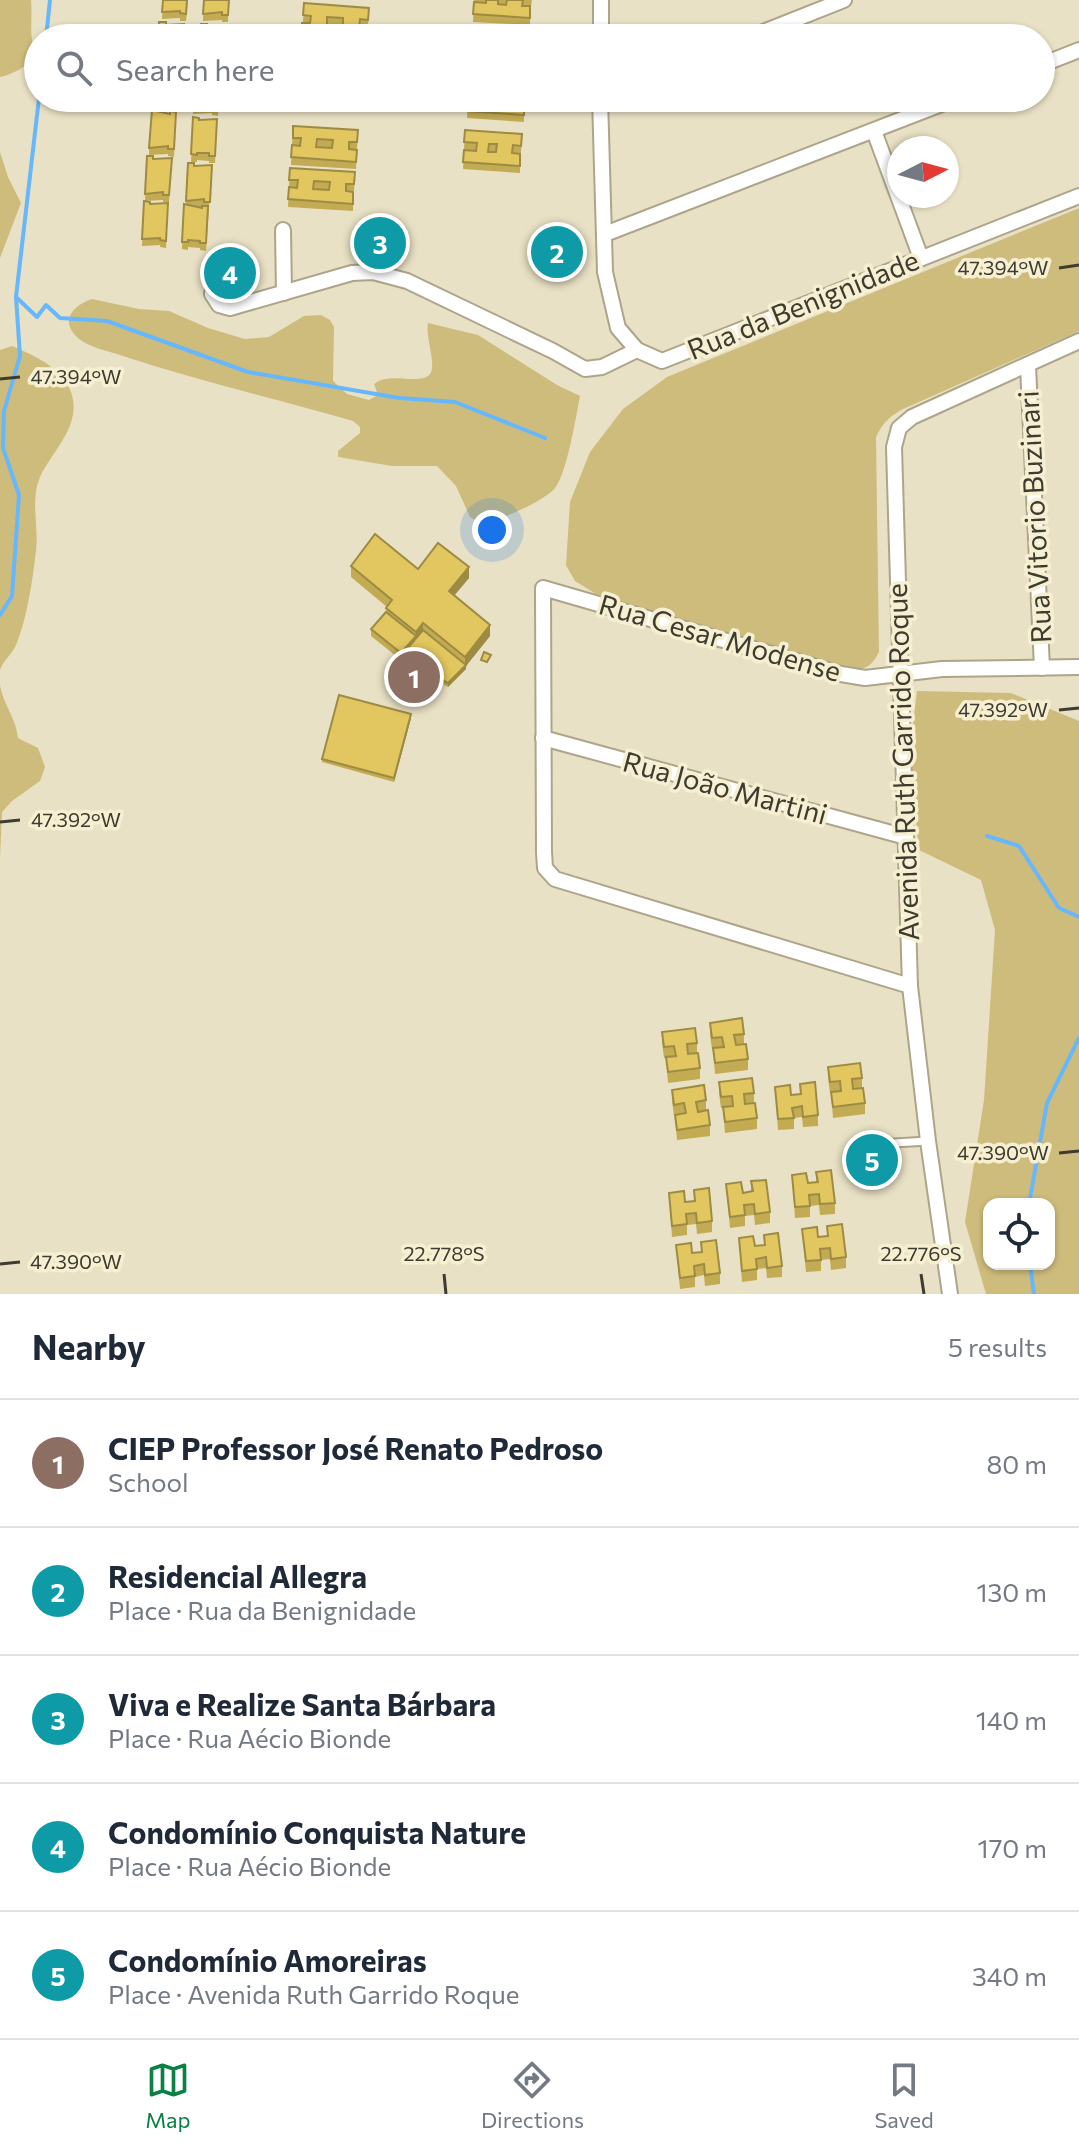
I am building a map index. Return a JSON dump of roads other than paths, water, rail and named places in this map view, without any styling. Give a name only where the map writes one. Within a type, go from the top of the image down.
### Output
[{"type":"street","points":[[601,0],[601,24]]},
{"type":"street","points":[[783,24],[844,0]]},
{"type":"street","points":[[1055,59],[1079,50]]},
{"type":"street","points":[[216,273],[212,294],[219,305],[230,308],[352,273],[373,272],[407,281],[585,369],[602,367],[637,350],[618,328],[605,272],[601,112]]},
{"type":"street","points":[[605,234],[922,112]]},
{"type":"street","points":[[874,131],[921,258]]},
{"type":"street","name":"Rua da Benignidade","points":[[637,350],[662,361],[1079,196]]},
{"type":"street","points":[[283,230],[284,293]]},
{"type":"street","name":"Avenida Ruth Garrido Roque","points":[[950,1294],[910,986],[894,447],[899,428],[912,417],[1079,341]]},
{"type":"street","name":"Rua Vitorio Buzinari","points":[[1028,366],[1042,668]]},
{"type":"street","name":"Rua Cesar Modense","points":[[543,738],[543,588],[841,674],[865,678],[942,669],[1079,667]]},
{"type":"street","points":[[543,738],[545,868],[555,879],[910,986]]},
{"type":"street","name":"Rua João Martini","points":[[543,738],[906,837]]},
{"type":"lane","points":[[877,1144],[928,1141]]},
{"type":"waterway","points":[[47,24],[50,0]]},
{"type":"waterway","points":[[0,615],[12,596],[19,495],[3,448],[4,411],[20,356],[16,297],[37,112]]},
{"type":"waterway","points":[[16,297],[37,317],[46,305],[60,318],[107,321],[248,372],[399,398],[455,402],[545,438]]},
{"type":"waterway","points":[[987,836],[1019,846],[1059,908],[1079,917]]},
{"type":"waterway","points":[[1030,1198],[1047,1103],[1079,1038]]},
{"type":"waterway","points":[[1031,1270],[1034,1294]]},
{"type":"place","name":"Viva e Realize Santa Bárbara","points":[[380,243]]},
{"type":"place","name":"Residencial Allegra","points":[[557,252]]},
{"type":"place","name":"Condomínio Conquista Nature","points":[[230,273]]},
{"type":"place","name":"CIEP Professor José Renato Pedroso","points":[[414,677]]},
{"type":"place","name":"Condomínio Amoreiras","points":[[872,1160]]}]
